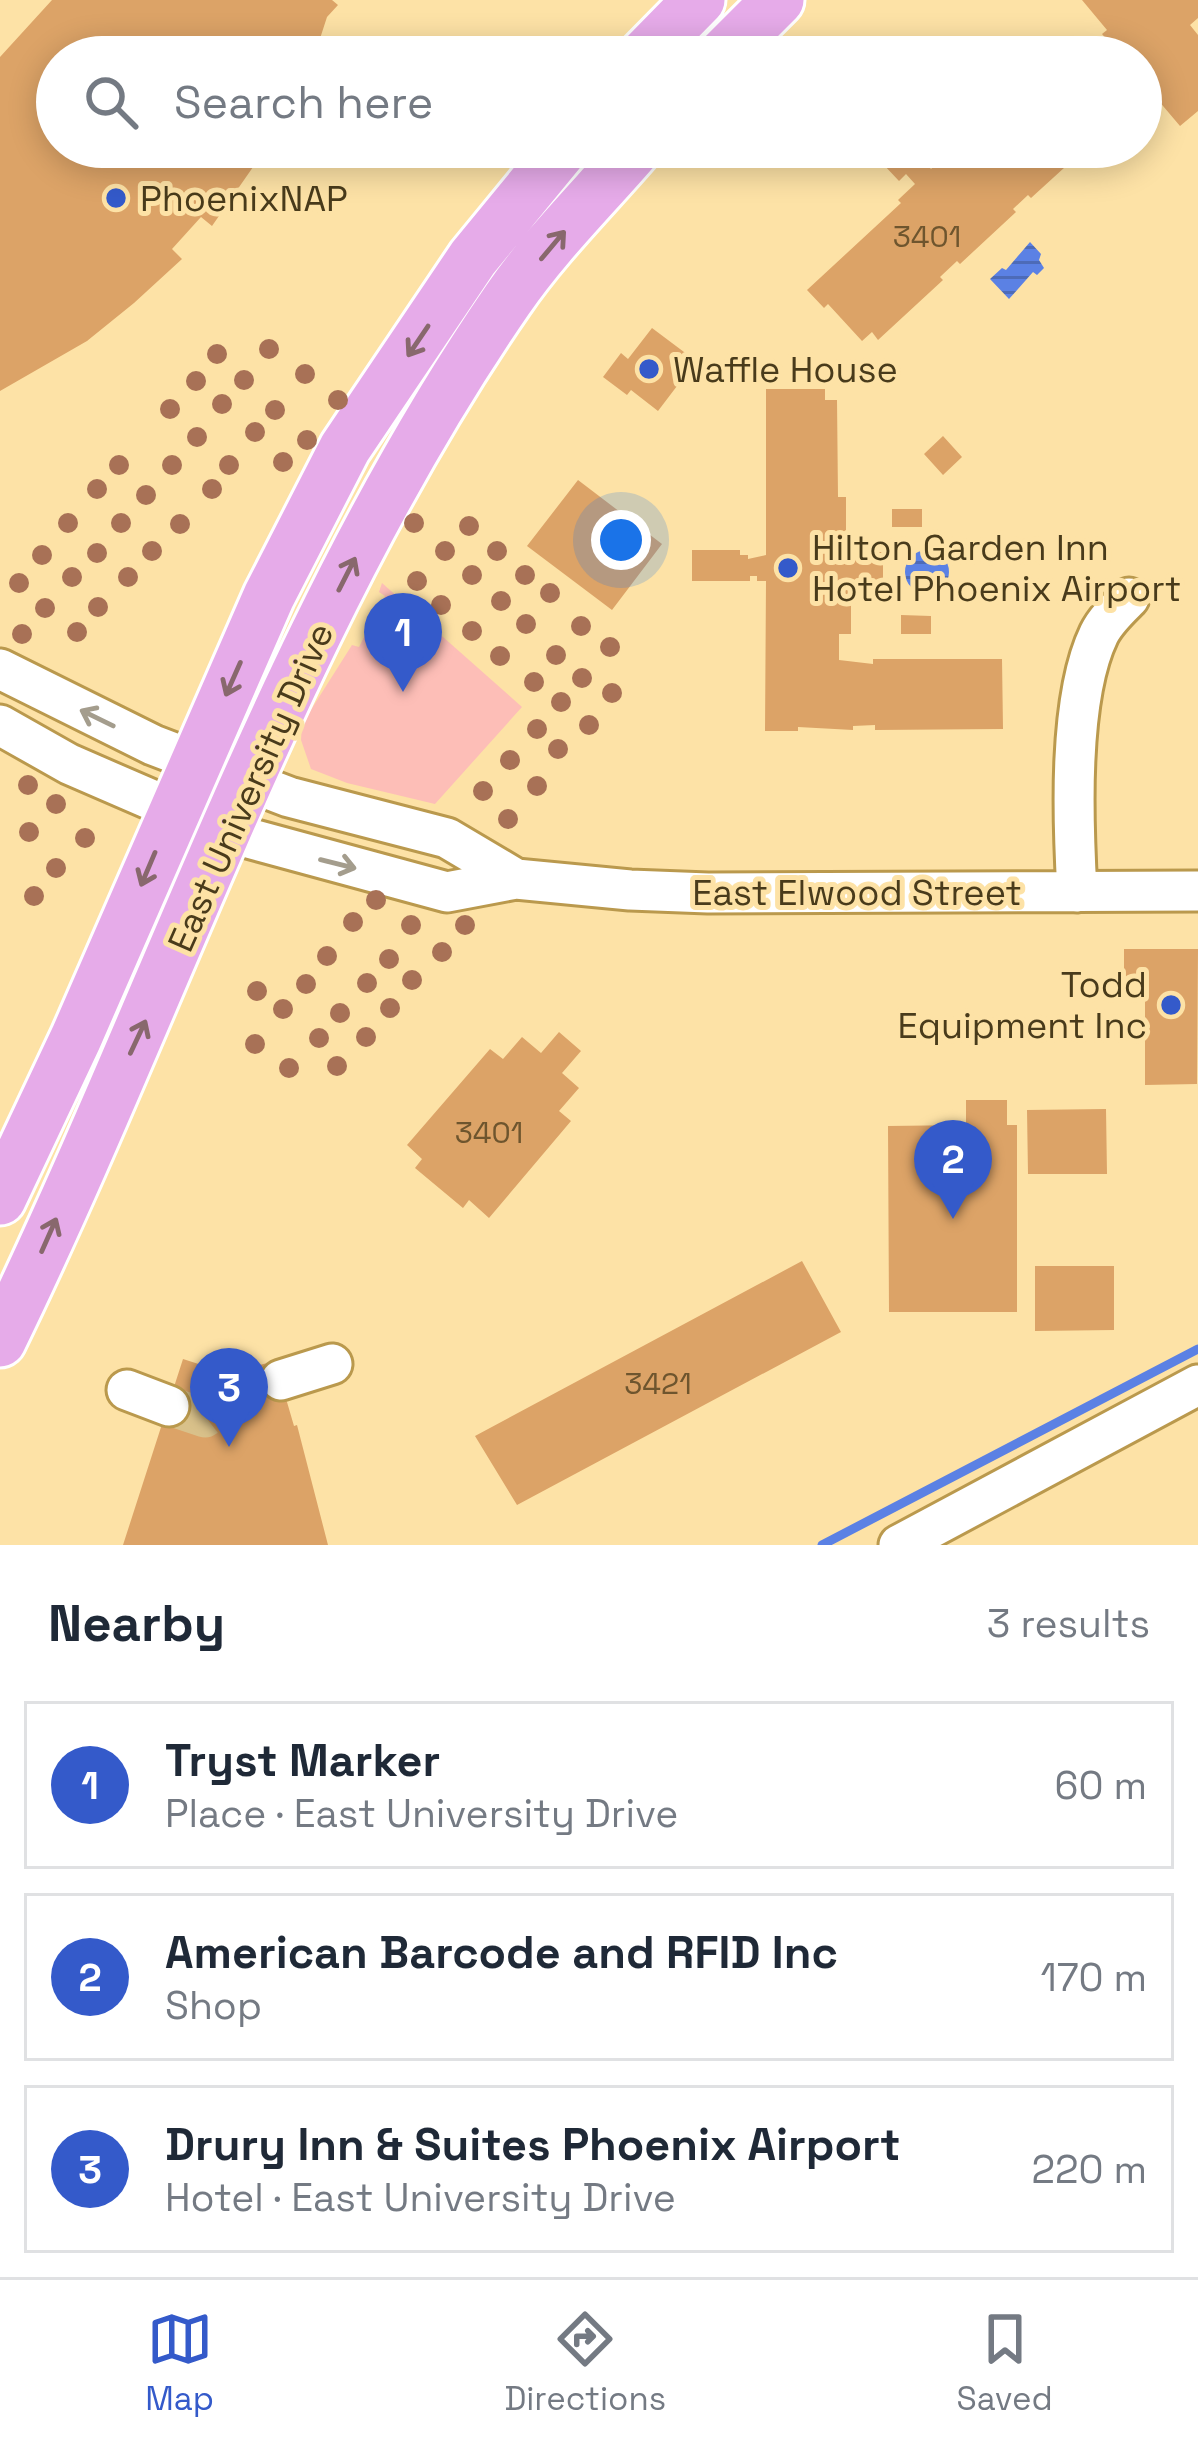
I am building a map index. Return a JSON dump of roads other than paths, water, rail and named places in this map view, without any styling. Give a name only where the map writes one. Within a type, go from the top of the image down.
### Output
[{"type":"main road","points":[[664,36],[699,0]]},
{"type":"main road","points":[[742,36],[778,0]]},
{"type":"main road","name":"East University Drive","points":[[0,1199],[76,1038],[269,596],[346,448],[473,258],[547,168]]},
{"type":"main road","name":"East University Drive","points":[[0,1341],[165,977],[246,782],[394,483],[510,296],[619,168]]},
{"type":"street","points":[[1077,892],[1072,803],[1085,676],[1099,634],[1129,598]]},
{"type":"street","name":"East Elwood Street","points":[[0,669],[197,763],[246,782],[447,838],[516,879]]},
{"type":"street","name":"East Elwood Street","points":[[0,725],[69,764],[226,832],[447,892],[516,879],[708,893],[1198,891]]},
{"type":"street","points":[[280,1380],[332,1364]]},
{"type":"street","points":[[899,1545],[1198,1385]]},
{"type":"street","points":[[127,1390],[169,1406]]},
{"type":"water","points":[[1030,242],[1041,254],[1044,268],[1037,275],[1033,272],[1009,299],[990,279],[1002,268],[1006,270]]},
{"type":"water","points":[[927,550],[942,557],[949,572],[942,587],[927,594],[912,587],[905,572],[912,557]]},
{"type":"waterway","points":[[822,1545],[1198,1349]]},
{"type":"tunnel","points":[[169,1406],[205,1418],[242,1389],[281,1380]]},
{"type":"place","name":"PhoenixNAP","points":[[116,198]]},
{"type":"place","name":"Waffle House","points":[[649,369]]},
{"type":"place","name":"Hilton Garden Inn Hotel Phoenix Airport","points":[[788,568]]},
{"type":"place","name":"Tryst Marker","points":[[403,692]]},
{"type":"place","name":"Todd Equipment Inc","points":[[1171,1005]]},
{"type":"place","name":"American Barcode and RFID Inc","points":[[953,1219]]},
{"type":"place","name":"Drury Inn & Suites Phoenix Airport","points":[[229,1447]]}]
